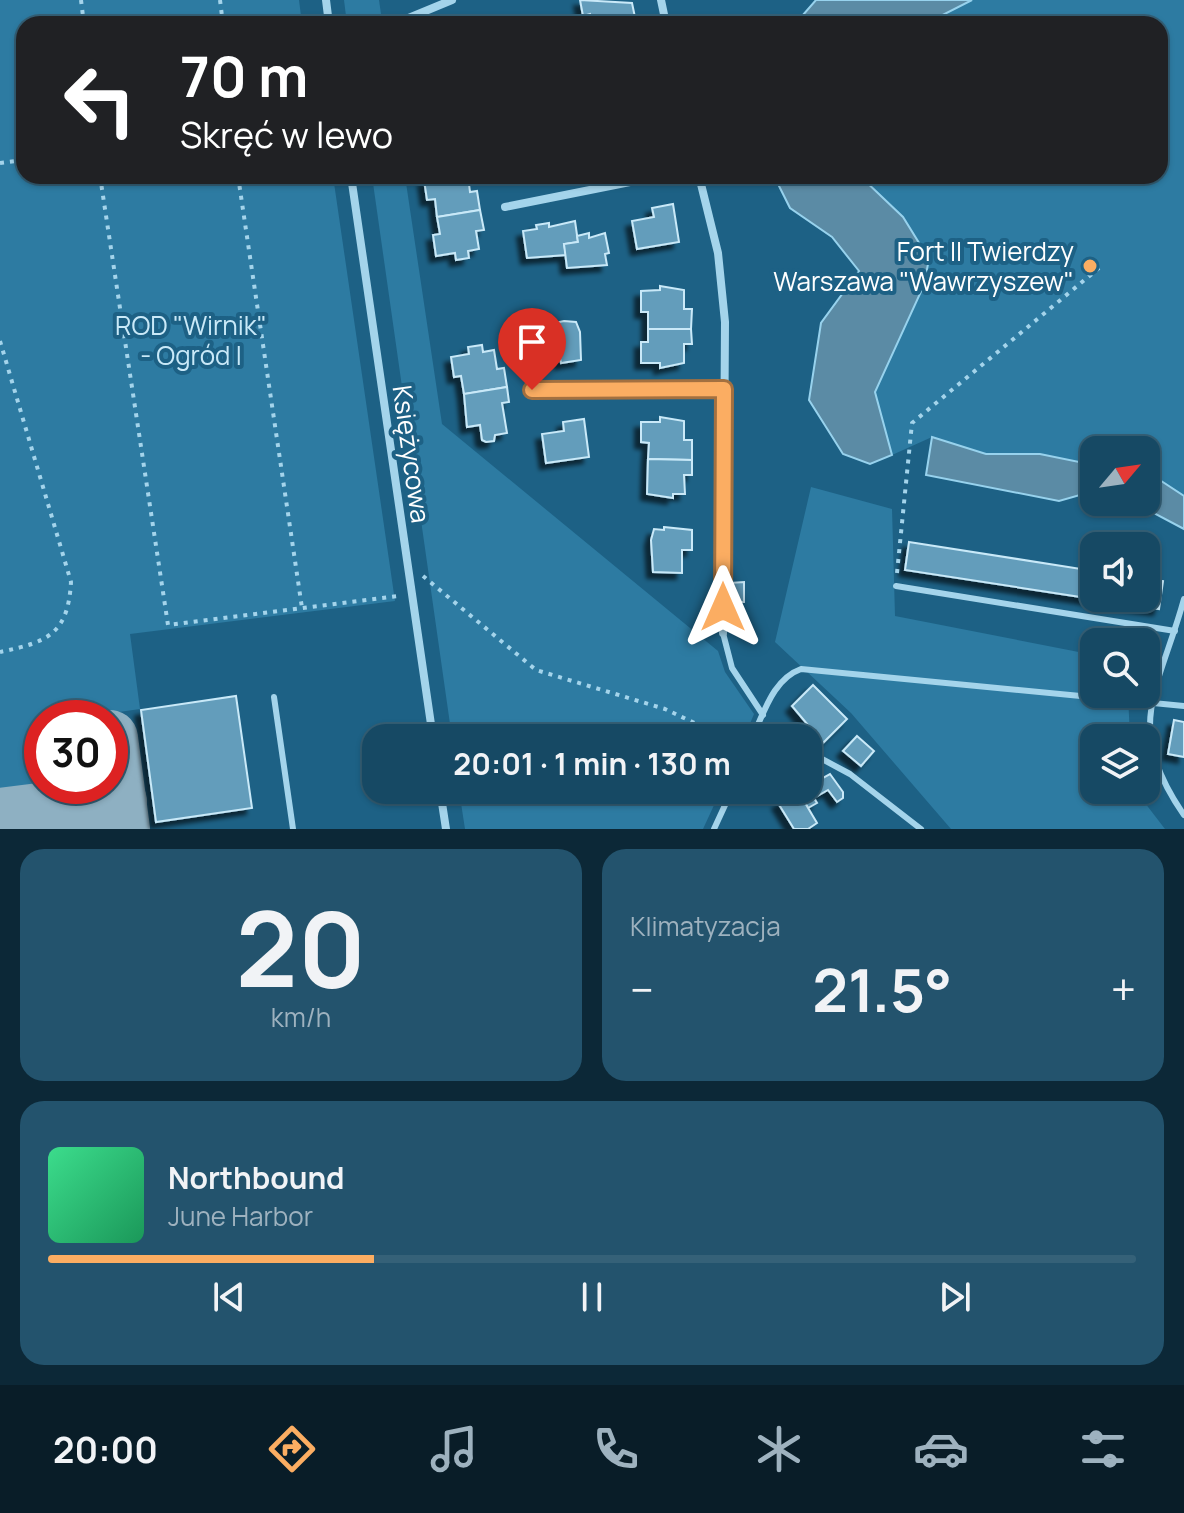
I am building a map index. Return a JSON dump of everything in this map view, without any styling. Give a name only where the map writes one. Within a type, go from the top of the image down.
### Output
[{"type":"street","points":[[413,16],[452,0]]},
{"type":"street","name":"Księżycowa","points":[[352,184],[431,724]]},
{"type":"street","points":[[505,207],[620,184]]},
{"type":"street","points":[[701,184],[718,253],[725,322],[723,633]]},
{"type":"street","points":[[532,390],[724,389]]},
{"type":"street","points":[[442,804],[446,829]]},
{"type":"lane","points":[[896,586],[1175,631]]},
{"type":"lane","points":[[1160,675],[1184,599]]},
{"type":"lane","points":[[723,633],[732,668],[763,715]]},
{"type":"lane","points":[[759,724],[771,694],[792,672],[801,669],[1080,695]]},
{"type":"lane","points":[[274,697],[293,829]]},
{"type":"lane","points":[[1160,702],[1184,706]]},
{"type":"lane","points":[[1150,708],[1148,738],[1169,793],[1184,815]]},
{"type":"lane","points":[[822,760],[850,774],[921,829]]},
{"type":"lane","points":[[714,829],[726,804]]},
{"type":"path","points":[[101,184],[168,625],[394,597]]},
{"type":"path","points":[[239,184],[302,608]]},
{"type":"path","points":[[896,586],[912,423],[1099,268]]},
{"type":"path","points":[[0,341],[71,582],[70,612],[55,631],[29,646],[0,652]]},
{"type":"path","points":[[419,573],[536,670],[665,709],[697,724]]},
{"type":"green space","name":"ROD \"Wirnik\" - Ogród I","points":[[0,0],[299,0],[301,16],[16,16],[16,184],[334,184],[395,601],[130,634],[140,709],[128,711],[128,700],[24,700],[24,799],[0,802]]},
{"type":"green space","points":[[344,0],[379,0],[381,14],[346,16]]},
{"type":"green space","points":[[972,0],[1184,0],[1184,496],[1160,480],[1160,436],[1080,436],[1080,462],[1040,454],[986,454],[932,437],[892,455],[875,392],[897,339],[870,184],[1168,184],[1168,16],[941,16]]},
{"type":"green space","points":[[373,184],[406,184],[442,424],[718,651],[725,672],[754,714],[750,724],[450,724]]},
{"type":"green space","points":[[811,487],[892,509],[895,616],[1080,652],[1080,708],[1129,708],[1129,724],[1080,724],[1080,804],[1146,804],[1165,829],[951,829],[851,713],[775,642]]},
{"type":"green space","points":[[461,804],[715,804],[703,829],[465,829]]},
{"type":"green space","points":[[92,816],[94,829],[0,829]]},
{"type":"shaded area","points":[[816,0],[972,0],[941,16],[802,16]]},
{"type":"shaded area","points":[[778,184],[868,184],[903,217],[929,259],[924,285],[875,392],[892,455],[870,464],[843,454],[809,400],[821,323],[859,271],[832,237],[790,208]]},
{"type":"shaded area","points":[[932,437],[986,454],[1040,454],[1080,462],[1080,495],[1059,501],[926,475]]},
{"type":"shaded area","points":[[1160,480],[1184,496],[1184,529],[1159,516]]},
{"type":"building","points":[[580,0],[632,3],[635,16],[590,14],[583,16]]},
{"type":"building","points":[[425,184],[469,184],[470,192],[477,191],[480,210],[437,217],[435,199],[427,200]]},
{"type":"building","points":[[673,204],[679,242],[637,249],[632,221],[654,217],[652,208]]},
{"type":"building","points":[[480,210],[484,230],[476,231],[479,249],[468,251],[469,258],[456,260],[455,253],[436,256],[433,235],[440,234],[437,217]]},
{"type":"building","points":[[575,221],[578,242],[564,244],[566,255],[527,258],[523,231],[537,229],[536,225],[549,223],[549,227]]},
{"type":"building","points":[[589,233],[589,238],[605,233],[609,253],[605,254],[607,265],[567,268],[564,244],[578,242],[577,236]]},
{"type":"building","points":[[660,286],[684,290],[684,309],[692,309],[691,329],[648,329],[648,312],[641,312],[641,291],[660,290]]},
{"type":"building","points":[[564,321],[576,322],[580,332],[581,360],[561,363],[559,354],[532,358],[527,329]]},
{"type":"building","points":[[648,329],[691,329],[692,344],[684,344],[684,363],[660,368],[660,363],[641,363],[641,342],[648,342]]},
{"type":"building","points":[[482,345],[483,352],[494,350],[497,369],[504,368],[507,387],[464,394],[461,376],[454,377],[451,357],[469,354],[468,347]]},
{"type":"building","points":[[507,387],[509,402],[502,403],[507,433],[495,435],[494,441],[486,442],[482,440],[480,425],[467,427],[464,394]]},
{"type":"building","points":[[660,417],[684,421],[684,440],[692,440],[692,460],[648,459],[649,443],[641,442],[641,422],[660,422]]},
{"type":"building","points":[[584,419],[589,457],[546,463],[542,434],[564,431],[563,422]]},
{"type":"building","points":[[648,459],[692,460],[692,475],[684,475],[685,494],[673,494],[673,498],[647,494]]},
{"type":"building","points":[[664,527],[692,530],[692,550],[682,550],[682,573],[653,572],[651,540],[654,529],[664,530]]},
{"type":"building","points":[[909,542],[1080,569],[1080,597],[905,570]]},
{"type":"building","points":[[744,582],[744,602],[730,602],[730,583]]},
{"type":"building","points":[[813,685],[847,719],[823,743],[822,724],[807,724],[792,706]]},
{"type":"building","points":[[236,696],[252,808],[156,822],[141,710]]},
{"type":"building","points":[[1174,720],[1184,722],[1184,757],[1168,754]]},
{"type":"building","points":[[857,736],[874,751],[861,766],[843,751]]},
{"type":"building","points":[[830,774],[843,792],[843,798],[837,802],[828,790],[822,793],[822,778]]},
{"type":"building","points":[[779,804],[806,804],[817,823],[808,829],[794,829]]},
{"type":"taxiway","points":[[0,816],[95,804]]},
{"type":"taxiway","points":[[119,804],[122,829]]},
{"type":"place","name":"Fort II Twierdzy Warszawa \"Wawrzyszew\"","points":[[1090,266]]},
{"type":"route","points":[[532,390],[724,389],[723,607]]}]
